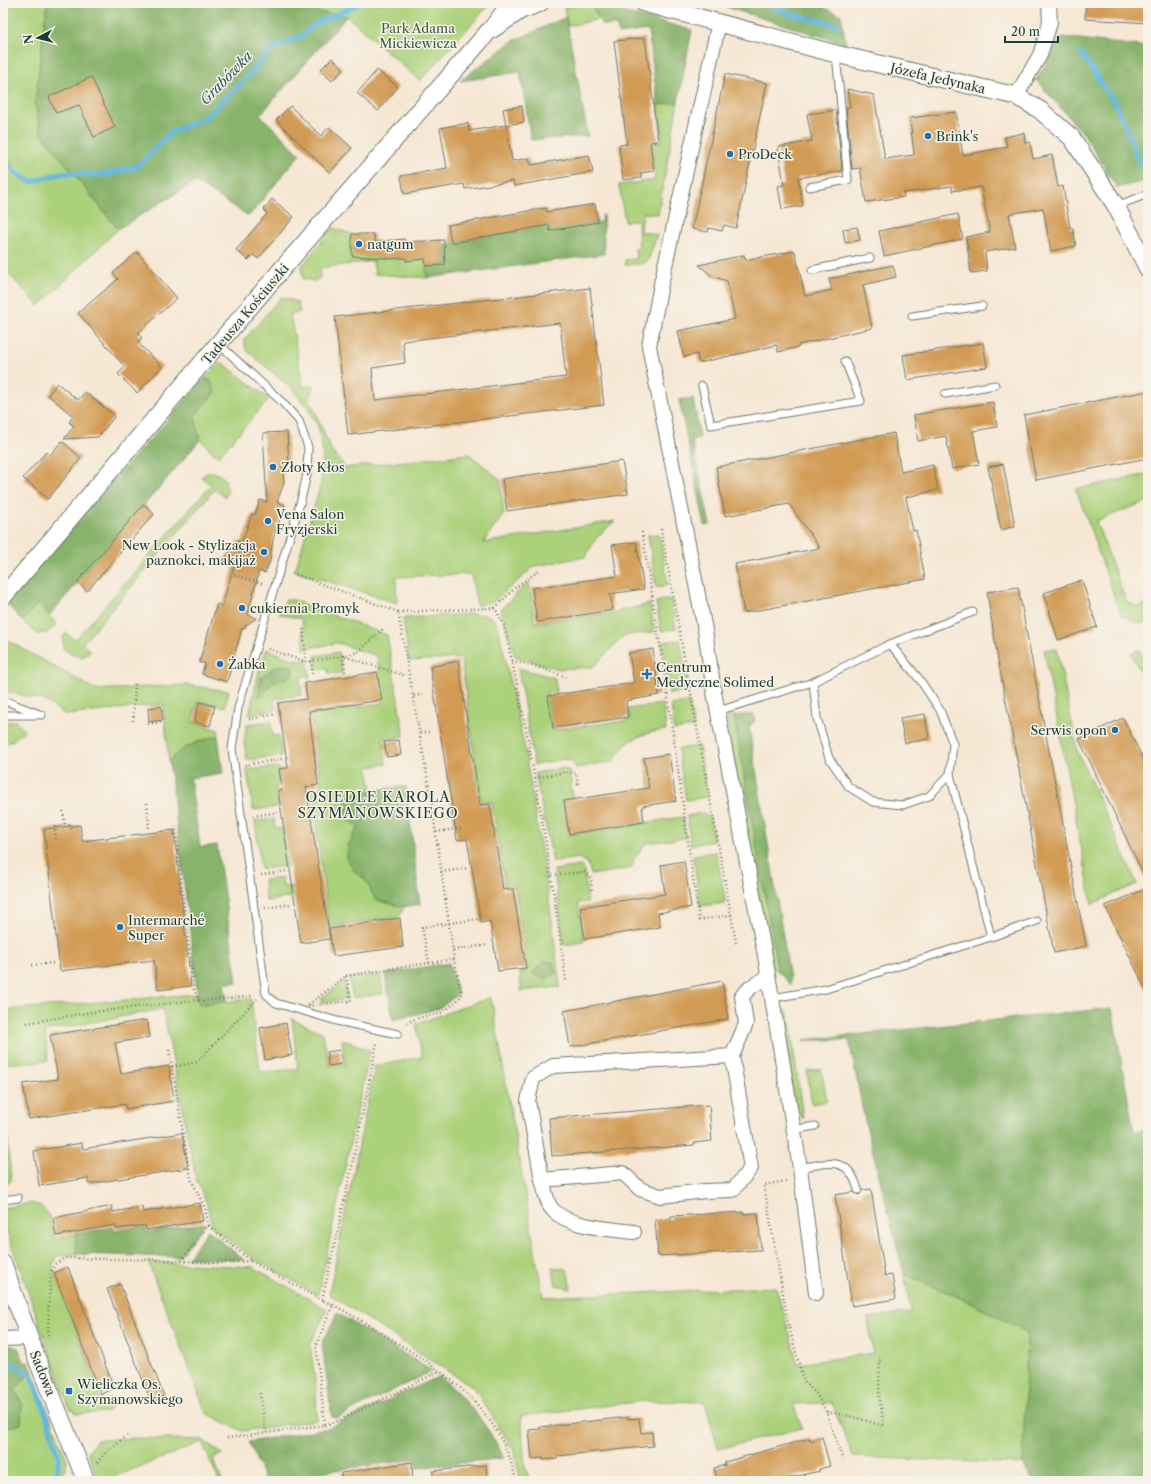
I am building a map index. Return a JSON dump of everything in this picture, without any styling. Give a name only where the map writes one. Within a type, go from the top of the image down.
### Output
[{"type":"street","name":"Tadeusza Kościuszki","points":[[3,597],[488,32],[509,3]]},
{"type":"street","name":"Tadeusza Kościuszki","points":[[488,32],[521,10],[540,3]]},
{"type":"street","name":"Józefa Jedynaka","points":[[644,3],[836,54],[1016,96],[1040,110],[1072,138],[1116,206],[1148,269]]},
{"type":"street","points":[[1016,96],[1040,55],[1050,23],[1049,3]]},
{"type":"street","points":[[719,22],[661,284],[649,346],[703,623],[772,998],[800,1173],[816,1293]]},
{"type":"street","points":[[542,1180],[623,1173],[640,1189],[660,1196],[705,1191],[733,1190],[751,1168],[732,1056],[746,1024],[742,996],[752,986],[768,978]]},
{"type":"street","points":[[634,1232],[578,1223],[563,1217],[551,1209],[542,1180],[528,1101],[534,1078],[553,1066],[732,1056]]},
{"type":"street","name":"Sadowa","points":[[3,1264],[85,1480]]},
{"type":"street","points":[[3,1339],[30,1338]]},
{"type":"lane","points":[[809,188],[848,180],[836,54]]},
{"type":"lane","points":[[1116,206],[1148,194]]},
{"type":"lane","points":[[812,270],[870,258]]},
{"type":"lane","points":[[912,316],[982,306]]},
{"type":"lane","points":[[219,344],[282,402],[299,422],[308,447],[307,474],[302,500],[241,697],[232,749],[266,994],[276,1003],[337,1020],[398,1034]]},
{"type":"lane","points":[[702,386],[711,425],[861,401],[845,361]]},
{"type":"lane","points":[[945,394],[995,385]]},
{"type":"lane","points":[[718,711],[813,682],[890,644],[973,612]]},
{"type":"lane","points":[[890,644],[920,680],[940,710],[952,744],[950,774],[991,938]]},
{"type":"lane","points":[[813,682],[817,718],[829,758],[849,787],[873,802],[903,806],[929,796],[950,774]]},
{"type":"lane","points":[[3,700],[42,715],[3,714]]},
{"type":"lane","points":[[772,998],[826,989],[991,938],[1037,921]]},
{"type":"lane","points":[[793,1130],[815,1126]]},
{"type":"lane","points":[[800,1173],[833,1162],[847,1168],[856,1182],[858,1190]]},
{"type":"lane","points":[[3,1200],[18,1198]]},
{"type":"path","points":[[662,529],[736,942]]},
{"type":"path","points":[[642,532],[665,677],[699,920],[731,915]]},
{"type":"path","points":[[291,573],[398,612],[495,608],[516,587],[540,570]]},
{"type":"path","points":[[234,575],[275,587]]},
{"type":"path","points":[[495,608],[504,625],[535,778],[552,875],[566,981]]},
{"type":"path","points":[[398,612],[414,696],[436,832],[454,959],[462,996],[440,1012],[409,1021],[398,1034]]},
{"type":"path","points":[[268,649],[306,662],[343,656],[358,652],[384,628]]},
{"type":"path","points":[[303,629],[306,662]]},
{"type":"path","points":[[343,656],[345,672]]},
{"type":"path","points":[[343,656],[406,676]]},
{"type":"path","points":[[311,661],[313,676]]},
{"type":"path","points":[[512,661],[532,665],[566,677]]},
{"type":"path","points":[[133,721],[135,684]]},
{"type":"path","points":[[414,696],[424,694]]},
{"type":"path","points":[[246,719],[276,714]]},
{"type":"path","points":[[148,724],[162,722]]},
{"type":"path","points":[[420,733],[429,732]]},
{"type":"path","points":[[243,766],[282,759]]},
{"type":"path","points":[[535,778],[566,772],[576,773],[578,785]]},
{"type":"path","points":[[430,793],[438,792]]},
{"type":"path","points":[[147,803],[149,829]]},
{"type":"path","points":[[63,811],[65,824]]},
{"type":"path","points":[[250,816],[280,812]]},
{"type":"path","points":[[70,824],[71,830]]},
{"type":"path","points":[[55,826],[56,840]]},
{"type":"path","points":[[175,826],[194,990],[199,1000]]},
{"type":"path","points":[[436,832],[463,828]]},
{"type":"path","points":[[441,872],[468,868]]},
{"type":"path","points":[[259,875],[287,870]]},
{"type":"path","points":[[552,875],[584,872],[592,878],[592,890]]},
{"type":"path","points":[[263,908],[291,904]]},
{"type":"path","points":[[429,963],[422,927],[479,919]]},
{"type":"path","points":[[453,950],[488,945]]},
{"type":"path","points":[[346,976],[351,1001],[307,1006],[346,976],[454,959]]},
{"type":"path","points":[[32,965],[54,963]]},
{"type":"path","points":[[172,1067],[193,1064],[204,1056],[254,1001],[266,994]]},
{"type":"path","points":[[27,1023],[92,1012],[199,1000],[202,1001],[253,996],[254,1001]]},
{"type":"path","points":[[322,1300],[352,1166],[379,1030]]},
{"type":"path","points":[[169,1050],[191,1179],[205,1208],[208,1226],[251,1261],[354,1316],[440,1371],[485,1413],[504,1442],[516,1481]]},
{"type":"path","points":[[800,1173],[764,1185],[787,1315],[804,1382],[816,1393],[826,1412],[844,1460]]},
{"type":"path","points":[[180,1262],[208,1226]]},
{"type":"path","points":[[48,1341],[51,1273],[55,1264],[65,1258],[217,1264],[251,1261]]},
{"type":"path","points":[[325,1425],[316,1345],[333,1306]]},
{"type":"path","points":[[826,1412],[846,1415],[884,1426],[880,1395],[880,1355]]},
{"type":"path","points":[[227,1438],[325,1425],[338,1421],[440,1371]]},
{"type":"path","points":[[260,1393],[266,1433]]},
{"type":"path","points":[[96,1464],[106,1452],[127,1436]]},
{"type":"green space","points":[[3,3],[47,3],[35,105],[41,133],[118,229],[39,306],[6,271],[3,274]]},
{"type":"green space","points":[[47,3],[259,3],[263,5],[347,16],[260,115],[300,154],[249,216],[195,182],[118,229],[41,133],[35,105]]},
{"type":"green space","name":"Park Adama Mickiewicza","points":[[259,3],[491,3],[420,81],[347,16],[263,5]]},
{"type":"green space","points":[[713,3],[813,3],[841,15],[846,44]]},
{"type":"green space","points":[[591,4],[600,19],[568,26],[564,7]]},
{"type":"green space","points":[[591,4],[692,30],[678,102],[658,105],[648,30],[619,34],[616,25],[602,25]]},
{"type":"green space","points":[[566,17],[588,136],[531,140],[520,72],[460,81],[511,42]]},
{"type":"green space","points":[[1062,37],[1148,47],[1148,95],[1141,96],[1148,117],[1148,180],[1117,188],[1084,134],[1036,80]]},
{"type":"green space","points":[[678,102],[658,214],[643,213],[641,231],[657,235],[648,261],[639,264],[625,265],[625,260],[636,259],[635,248],[639,247],[638,220],[625,222],[619,185],[655,180],[651,144],[662,142],[658,105]]},
{"type":"green space","points":[[603,214],[604,254],[427,278],[426,266],[445,265],[444,246],[451,243],[549,225],[579,225],[602,222]]},
{"type":"green space","points":[[333,227],[352,234],[372,252],[380,257],[394,259],[406,258],[406,261],[425,259],[427,278],[375,274],[373,261],[320,268],[320,278],[314,281],[303,279],[301,267]]},
{"type":"green space","points":[[281,297],[297,302],[300,312],[290,314],[303,386],[313,386],[310,399],[332,452],[342,463],[343,468],[469,454],[500,479],[504,514],[483,543],[615,521],[597,537],[585,557],[535,566],[494,601],[477,606],[471,574],[396,577],[397,603],[295,571],[321,483],[323,454],[318,426],[306,406],[290,387],[246,350],[244,340]]},
{"type":"green space","points":[[223,363],[269,399],[218,457],[200,440],[194,416],[215,392],[211,381],[204,379],[219,364]]},
{"type":"green space","points":[[204,379],[211,381],[215,392],[195,416],[200,440],[49,616],[38,604],[22,621],[10,607],[7,599]]},
{"type":"green space","points":[[693,398],[700,438],[692,440],[710,525],[705,526],[679,400]]},
{"type":"green space","points":[[214,472],[225,479],[228,492],[225,497],[215,489],[82,644],[91,651],[80,657],[63,648],[63,638],[66,633],[75,640],[211,485],[201,477],[207,473]]},
{"type":"green space","points":[[1148,474],[1148,501],[1096,521],[1126,601],[1138,607],[1148,603],[1148,620],[1141,624],[1121,615],[1076,489]]},
{"type":"green space","points":[[659,534],[668,585],[656,587],[648,535]]},
{"type":"green space","points":[[529,582],[535,623],[615,612],[650,604],[654,632],[625,635],[593,667],[559,669],[515,656],[501,609]]},
{"type":"green space","points":[[671,599],[676,629],[661,631],[656,602]]},
{"type":"green space","points":[[286,600],[293,600],[387,635],[404,736],[383,739],[386,764],[368,767],[372,790],[347,796],[349,820],[359,827],[353,835],[354,871],[365,879],[376,900],[404,907],[399,917],[329,927],[311,789],[321,788],[311,713],[383,703],[377,656],[338,643],[304,649],[302,619],[279,614]]},
{"type":"green space","points":[[38,604],[57,624],[47,633],[37,634],[22,621]]},
{"type":"green space","points":[[470,614],[488,616],[494,620],[500,636],[525,750],[551,914],[560,987],[521,991],[520,972],[528,970],[515,887],[505,888],[492,802],[481,803],[461,658],[409,661],[403,618]]},
{"type":"green space","points":[[3,638],[96,690],[186,685],[229,691],[225,707],[198,701],[192,722],[219,730],[218,736],[185,748],[169,761],[163,704],[66,715],[44,700],[3,691],[3,648],[5,645],[3,643]]},
{"type":"green space","points":[[680,640],[689,691],[669,694],[662,642]]},
{"type":"green space","points":[[267,649],[294,660],[307,658],[310,677],[300,678],[302,695],[274,699],[275,710],[249,714],[260,667]]},
{"type":"green space","points":[[1057,649],[1077,750],[1137,884],[1092,904],[1044,650]]},
{"type":"green space","points":[[1139,650],[1148,668],[1148,688],[1131,653]]},
{"type":"green space","points":[[339,652],[342,673],[329,674],[328,669],[316,670],[315,656]]},
{"type":"green space","points":[[278,665],[292,666],[294,674],[285,679],[272,683],[262,696],[258,696],[261,677]]},
{"type":"green space","points":[[518,668],[555,678],[556,692],[547,693],[552,730],[630,720],[628,709],[663,704],[666,730],[649,733],[635,738],[623,748],[613,762],[576,768],[571,760],[564,759],[534,765]]},
{"type":"green space","points":[[689,702],[694,727],[674,730],[671,705]]},
{"type":"green space","points":[[753,714],[755,721],[749,727],[791,985],[778,971],[734,716]]},
{"type":"green space","points":[[734,716],[778,971],[771,967],[726,717]]},
{"type":"green space","points":[[16,721],[24,731],[12,741],[3,744],[3,722]]},
{"type":"green space","points":[[271,721],[273,736],[279,735],[282,756],[247,760],[244,743],[247,724]]},
{"type":"green space","points":[[218,736],[223,773],[190,778],[200,847],[217,845],[237,982],[224,984],[227,1001],[199,1005],[169,761],[185,748]]},
{"type":"green space","points":[[699,746],[708,797],[686,800],[678,749]]},
{"type":"green space","points":[[278,767],[280,785],[276,786],[279,807],[253,810],[247,770]]},
{"type":"green space","points":[[563,768],[569,770],[573,798],[563,800],[568,835],[683,817],[686,838],[646,843],[634,859],[632,868],[591,875],[588,863],[578,858],[553,862],[535,773]]},
{"type":"green space","points":[[406,786],[420,904],[404,907],[376,900],[365,879],[354,871],[347,859],[348,845],[359,827],[350,820],[346,814],[345,807],[346,796],[372,790]]},
{"type":"green space","points":[[703,813],[710,818],[714,841],[691,845],[687,816]]},
{"type":"green space","points":[[274,819],[275,828],[282,828],[287,866],[261,869],[255,821]]},
{"type":"green space","points":[[716,852],[726,903],[700,906],[693,855]]},
{"type":"green space","points":[[581,866],[584,871],[588,902],[578,903],[584,942],[564,945],[554,870]]},
{"type":"green space","points":[[282,878],[283,887],[291,886],[292,897],[266,901],[264,880]]},
{"type":"green space","points":[[542,962],[553,962],[556,974],[545,979],[532,974]]},
{"type":"green space","points":[[449,963],[458,994],[440,1008],[393,1020],[385,974]]},
{"type":"green space","points":[[380,975],[383,994],[353,998],[349,978]]},
{"type":"green space","points":[[344,981],[348,999],[321,1002],[321,999]]},
{"type":"green space","points":[[197,994],[199,1005],[251,999],[260,1072],[298,1069],[292,1019],[323,1033],[329,1066],[345,1064],[342,1039],[370,1050],[318,1295],[253,1258],[212,1227],[207,1204],[196,1179],[163,1009],[45,1031],[48,1061],[3,1064],[3,1010]]},
{"type":"green space","points":[[491,997],[543,1297],[776,1287],[798,1364],[873,1353],[868,1318],[911,1312],[904,1274],[963,1299],[1027,1332],[1023,1464],[853,1457],[832,1403],[793,1404],[802,1428],[718,1449],[705,1402],[644,1401],[521,1416],[525,1466],[530,1481],[521,1481],[513,1449],[474,1388],[329,1294],[375,1066],[422,1057],[416,1024]]},
{"type":"green space","points":[[1112,1008],[1134,1132],[1148,1128],[1148,1481],[1033,1481],[1023,1464],[1027,1332],[963,1299],[904,1274],[865,1121],[849,1040],[804,1040]]},
{"type":"green space","points":[[781,1011],[787,1011],[789,1016],[803,1119],[795,1108]]},
{"type":"green space","points":[[821,1069],[827,1101],[812,1104],[807,1071]]},
{"type":"green space","points":[[3,1077],[11,1181],[3,1186]]},
{"type":"green space","points":[[30,1203],[42,1207],[46,1211],[55,1239],[75,1234],[77,1254],[58,1256],[52,1267],[102,1401],[110,1399],[111,1408],[107,1412],[77,1414],[69,1407],[3,1221],[3,1208]]},
{"type":"green space","points":[[205,1223],[179,1257],[77,1254],[75,1234],[114,1227],[114,1231],[144,1226],[146,1232]]},
{"type":"green space","points":[[208,1230],[244,1260],[188,1258]]},
{"type":"green space","points":[[148,1262],[253,1267],[327,1309],[310,1345],[316,1387],[317,1420],[242,1431],[206,1413]]},
{"type":"green space","points":[[552,1267],[567,1269],[571,1289],[556,1285]]},
{"type":"green space","points":[[337,1313],[432,1371],[337,1418],[332,1417],[322,1344]]},
{"type":"green space","points":[[3,1343],[18,1348],[25,1363],[29,1362],[32,1370],[15,1390],[22,1403],[21,1424],[3,1428]]},
{"type":"green space","points":[[32,1370],[67,1460],[63,1481],[3,1481],[3,1428],[8,1427],[22,1403],[15,1390]]},
{"type":"green space","points":[[440,1376],[484,1424],[498,1445],[504,1458],[417,1468],[416,1459],[321,1472],[322,1481],[265,1481],[249,1442],[328,1428]]},
{"type":"green space","points":[[135,1438],[203,1440],[222,1454],[213,1458],[222,1481],[219,1481],[202,1442],[104,1481],[98,1481],[88,1452],[97,1440]]},
{"type":"green space","points":[[1023,1464],[1148,1481],[1033,1481]]},
{"type":"building","points":[[1086,3],[1148,3],[1148,23],[1085,19]]},
{"type":"building","points":[[645,38],[658,141],[650,142],[654,171],[641,173],[641,178],[623,180],[619,145],[627,144],[614,41]]},
{"type":"building","points":[[332,58],[344,69],[332,81],[320,70]]},
{"type":"building","points":[[377,70],[398,87],[378,111],[357,93]]},
{"type":"building","name":"ProDeck","points":[[725,74],[767,83],[736,228],[724,225],[722,231],[709,228],[708,232],[692,229]]},
{"type":"building","points":[[91,77],[115,127],[94,137],[79,105],[56,113],[49,97]]},
{"type":"building","points":[[847,89],[874,95],[885,159],[914,155],[910,118],[956,112],[963,155],[1007,147],[1005,137],[1024,133],[1025,143],[1030,142],[1033,159],[1052,155],[1058,187],[1063,186],[1070,228],[1073,228],[1076,246],[1051,251],[1043,208],[1009,214],[1015,247],[985,252],[987,271],[971,273],[966,237],[990,232],[981,187],[952,191],[952,186],[903,193],[904,197],[866,202],[860,168],[852,169],[846,108],[850,107]]},
{"type":"building","points":[[290,106],[321,136],[329,127],[352,148],[330,173],[276,120]]},
{"type":"building","points":[[522,106],[524,122],[506,125],[503,109]]},
{"type":"building","points":[[836,110],[842,171],[798,178],[803,206],[782,209],[778,186],[784,185],[778,147],[812,141],[807,114]]},
{"type":"building","points":[[468,123],[469,131],[506,125],[512,161],[529,158],[531,165],[589,155],[593,172],[514,186],[513,181],[465,189],[464,184],[404,194],[401,176],[447,168],[440,128]]},
{"type":"building","points":[[272,199],[294,217],[258,259],[253,255],[248,260],[236,250],[267,214],[264,209]]},
{"type":"building","points":[[595,204],[598,222],[550,231],[549,225],[451,243],[448,225],[546,208],[547,212]]},
{"type":"building","points":[[958,214],[963,239],[884,256],[879,231]]},
{"type":"building","points":[[857,227],[860,240],[845,243],[843,229]]},
{"type":"building","points":[[352,234],[374,234],[375,242],[404,239],[405,242],[444,240],[445,265],[426,266],[425,259],[406,261],[406,258],[387,259],[352,256]]},
{"type":"building","points":[[795,251],[805,296],[832,290],[829,279],[893,265],[896,277],[863,285],[872,328],[798,345],[799,347],[778,352],[777,345],[699,363],[697,354],[684,357],[678,331],[735,319],[727,281],[712,276],[699,265],[744,255],[746,260]]},
{"type":"building","points":[[137,252],[177,298],[138,333],[142,338],[137,342],[162,367],[137,393],[118,374],[125,367],[78,313],[118,279],[113,273]]},
{"type":"building","points":[[590,288],[604,405],[348,435],[335,317]],"holes":[[[560,323],[566,377],[375,400],[372,368],[405,363],[403,341]]]},
{"type":"building","points":[[983,343],[987,367],[907,380],[903,355]]},
{"type":"building","points":[[57,383],[78,400],[85,392],[115,416],[98,437],[64,439],[74,426],[69,422],[73,416],[48,395]]},
{"type":"building","points":[[1148,391],[1148,458],[1036,480],[1024,415]]},
{"type":"building","points":[[993,402],[997,427],[973,431],[979,464],[952,469],[946,436],[918,441],[914,415]]},
{"type":"building","points":[[287,432],[289,464],[282,465],[284,483],[277,502],[285,505],[273,539],[270,561],[265,573],[259,571],[252,598],[248,615],[257,618],[246,625],[244,629],[242,628],[227,682],[202,674],[205,663],[199,663],[217,604],[222,606],[235,563],[223,560],[234,548],[237,541],[242,542],[252,514],[255,515],[260,500],[267,502],[263,433]]},
{"type":"building","points":[[894,433],[901,472],[933,465],[938,490],[906,497],[913,531],[916,530],[925,579],[744,613],[735,564],[820,548],[789,504],[725,516],[716,467]]},
{"type":"building","points":[[62,441],[81,458],[48,499],[23,478],[46,452],[50,455]]},
{"type":"building","points":[[622,461],[628,494],[507,511],[502,479]]},
{"type":"building","points":[[1003,464],[1015,526],[1001,530],[988,467]]},
{"type":"building","points":[[144,504],[154,514],[87,591],[77,582]]},
{"type":"building","points":[[636,542],[644,589],[610,594],[613,610],[537,622],[532,588],[617,576],[612,545]]},
{"type":"building","points":[[1082,580],[1097,627],[1058,640],[1044,593]]},
{"type":"building","points":[[1018,587],[1086,946],[1054,953],[998,660],[987,592]]},
{"type":"building","points":[[653,649],[659,695],[626,701],[628,717],[553,728],[548,696],[634,683],[629,653]]},
{"type":"building","points":[[458,661],[480,805],[490,804],[503,890],[513,889],[526,968],[498,971],[490,921],[481,923],[467,839],[457,840],[430,667]]},
{"type":"building","points":[[377,672],[382,700],[309,711],[318,785],[306,787],[330,939],[301,943],[278,790],[282,790],[279,769],[288,768],[278,703],[307,699],[305,683]]},
{"type":"building","points":[[199,702],[215,706],[210,726],[194,722]]},
{"type":"building","points":[[161,706],[163,720],[149,722],[148,708]]},
{"type":"building","points":[[925,714],[929,739],[905,743],[900,718]]},
{"type":"building","points":[[1123,718],[1148,769],[1148,884],[1079,739]]},
{"type":"building","points":[[399,740],[401,755],[387,757],[384,742]]},
{"type":"building","points":[[669,754],[676,801],[642,806],[644,822],[569,834],[564,801],[649,788],[644,758]]},
{"type":"building","name":"Intermarché Super","points":[[80,825],[82,841],[174,830],[191,986],[158,990],[154,960],[60,971],[44,829]]},
{"type":"building","points":[[684,861],[691,907],[658,913],[660,927],[585,939],[580,907],[665,894],[661,865]]},
{"type":"building","points":[[1148,888],[1148,994],[1105,906]]},
{"type":"building","points":[[400,918],[403,947],[333,956],[329,929]]},
{"type":"building","points":[[722,981],[728,1019],[570,1047],[564,1011]]},
{"type":"building","points":[[147,1020],[150,1037],[115,1043],[121,1074],[169,1066],[174,1101],[126,1109],[125,1104],[29,1119],[23,1084],[58,1079],[50,1035]]},
{"type":"building","points":[[286,1023],[292,1055],[265,1060],[260,1028]]},
{"type":"building","points":[[340,1050],[342,1064],[328,1066],[327,1052]]},
{"type":"building","points":[[709,1105],[712,1141],[694,1143],[694,1145],[552,1156],[549,1118]]},
{"type":"building","points":[[182,1133],[188,1168],[88,1184],[88,1178],[39,1186],[34,1151],[82,1143],[83,1149]]},
{"type":"building","points":[[871,1189],[885,1276],[892,1275],[896,1299],[852,1306],[835,1195],[853,1192],[859,1195],[863,1190]]},
{"type":"building","points":[[200,1203],[203,1221],[146,1230],[145,1225],[116,1229],[115,1225],[56,1236],[53,1218],[112,1206],[113,1212],[142,1207],[143,1212]]},
{"type":"building","points":[[743,1212],[743,1214],[758,1213],[761,1250],[658,1256],[655,1220],[671,1219],[671,1216]]},
{"type":"building","points":[[68,1267],[114,1388],[101,1394],[54,1273]]},
{"type":"building","points":[[120,1284],[164,1396],[151,1401],[107,1289]]},
{"type":"building","points":[[628,1417],[628,1419],[639,1418],[641,1433],[652,1432],[653,1446],[557,1456],[557,1459],[532,1459],[529,1430],[540,1429],[540,1427]]},
{"type":"building","points":[[822,1437],[830,1466],[819,1469],[820,1471],[775,1481],[718,1481],[714,1468],[725,1465],[725,1462],[810,1438],[811,1441]]},
{"type":"building","points":[[412,1462],[413,1481],[342,1481],[341,1473]]},
{"type":"building","points":[[486,1465],[486,1481],[433,1481],[433,1471]]},
{"type":"waterway","name":"Grabówka","points":[[3,159],[16,173],[31,182],[62,173],[104,175],[138,166],[171,132],[205,118],[247,77],[271,49],[300,37],[317,23],[361,3]]},
{"type":"waterway","name":"Grabówka","points":[[764,3],[790,14],[838,25]]},
{"type":"waterway","name":"Grabówka","points":[[1081,53],[1117,106],[1141,165]]},
{"type":"waterway","points":[[3,1362],[14,1365],[30,1374],[44,1407],[59,1458],[56,1481]]},
{"type":"place","name":"Brink's","points":[[928,136]]},
{"type":"place","name":"ProDeck","points":[[730,154]]},
{"type":"place","name":"natgum","points":[[359,244]]},
{"type":"place","name":"Złoty Kłos","points":[[273,467]]},
{"type":"place","name":"Vena Salon Fryzjerski","points":[[268,521]]},
{"type":"place","name":"New Look - Stylizacja paznokci, makijaż","points":[[264,552]]},
{"type":"place","name":"cukiernia Promyk","points":[[242,608]]},
{"type":"place","name":"Żabka","points":[[220,664]]},
{"type":"place","name":"Centrum Medyczne Solimed","points":[[647,674]]},
{"type":"place","name":"Serwis opon","points":[[1115,730]]},
{"type":"place","name":"Intermarché Super","points":[[120,927]]},
{"type":"place","name":"Wieliczka Os. Szymanowskiego","points":[[69,1391]]},
{"type":"district","name":"OSIEDLE KAROLA SZYMANOWSKIEGO","points":[[378,806]]}]
